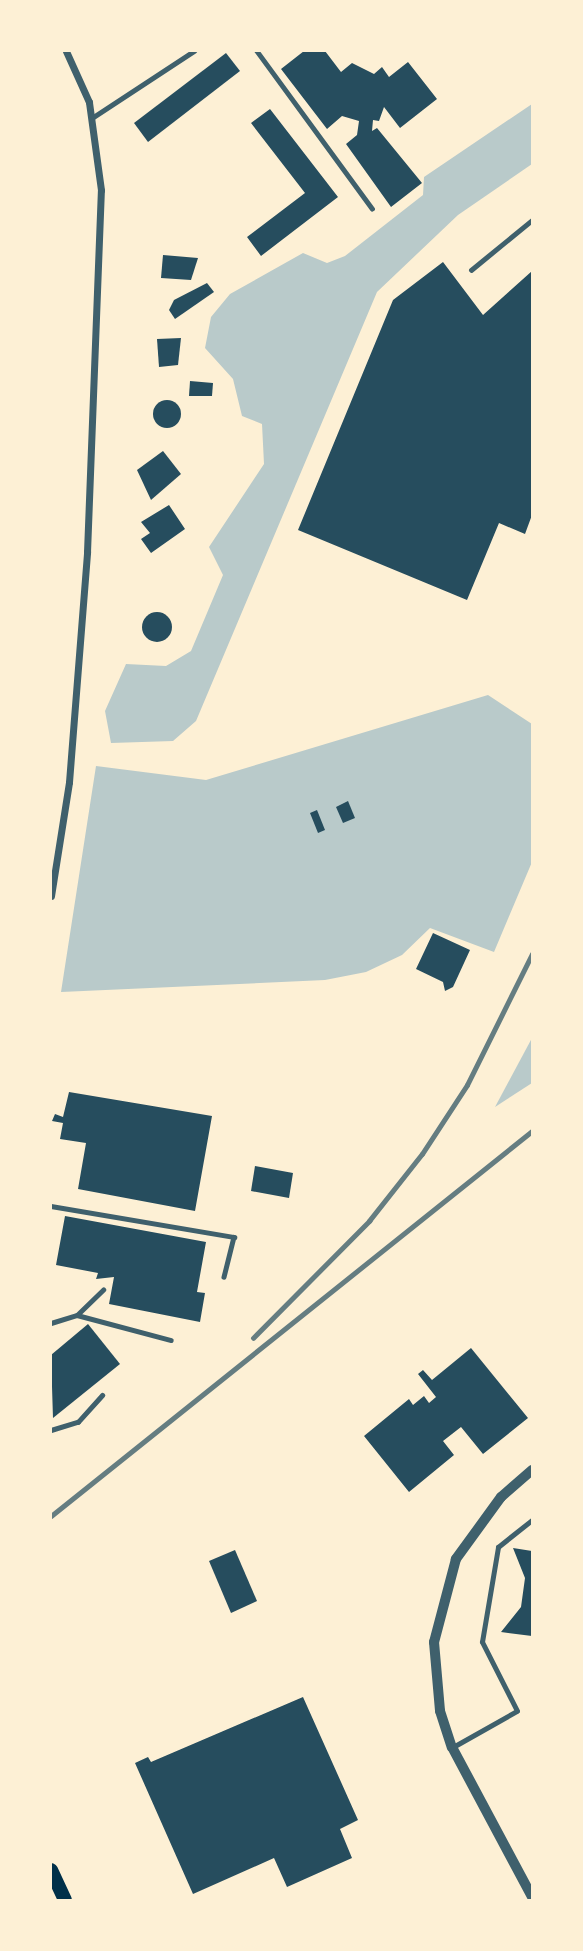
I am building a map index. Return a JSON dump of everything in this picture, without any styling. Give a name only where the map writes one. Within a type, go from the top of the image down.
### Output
[{"type":"main road","points":[[51,1870],[65,1900]]},
{"type":"street","points":[[51,896],[61,841],[87,538],[101,190],[92,118],[66,51]]},
{"type":"street","points":[[51,839],[61,841]]},
{"type":"street","points":[[529,1898],[452,1747],[434,1661],[448,1581],[481,1523],[532,1470]]},
{"type":"lane","points":[[92,118],[194,51]]},
{"type":"lane","points":[[257,51],[372,208]]},
{"type":"lane","points":[[471,270],[532,220]]},
{"type":"lane","points":[[51,1206],[234,1237],[223,1277]]},
{"type":"lane","points":[[51,1323],[77,1315],[103,1290]]},
{"type":"lane","points":[[77,1315],[171,1340]]},
{"type":"lane","points":[[51,1430],[78,1422],[102,1395]]},
{"type":"lane","points":[[452,1747],[517,1711],[482,1642],[498,1547],[532,1520]]},
{"type":"shaded area","points":[[532,104],[532,164],[458,215],[377,292],[196,721],[173,741],[111,743],[105,711],[126,664],[166,666],[191,651],[223,575],[209,547],[264,464],[262,424],[242,416],[233,379],[205,348],[211,317],[230,294],[303,253],[327,263],[345,256],[423,195],[424,177]]},
{"type":"shaded area","points":[[488,695],[532,724],[532,862],[494,952],[430,928],[402,955],[366,972],[325,980],[61,992],[96,766],[206,780]]},
{"type":"shaded area","points":[[532,1038],[532,1083],[495,1107]]},
{"type":"building","points":[[304,51],[325,51],[341,72],[352,63],[374,74],[382,67],[389,77],[408,62],[437,99],[400,128],[384,107],[379,121],[373,120],[372,131],[377,128],[422,183],[391,207],[346,144],[357,135],[359,121],[342,116],[327,129],[281,69]]},
{"type":"building","points":[[226,53],[240,71],[148,142],[134,123]]},
{"type":"building","points":[[270,109],[338,197],[261,256],[247,237],[305,193],[251,123]]},
{"type":"building","points":[[163,255],[198,258],[191,280],[161,278]]},
{"type":"building","points":[[443,262],[483,315],[532,271],[532,515],[525,534],[499,523],[467,600],[298,530],[393,300]]},
{"type":"building","points":[[207,283],[214,292],[175,319],[169,310],[174,300]]},
{"type":"building","points":[[181,338],[178,365],[159,367],[157,339]]},
{"type":"building","points":[[190,381],[213,383],[212,396],[189,396]]},
{"type":"building","points":[[167,400],[177,404],[181,414],[177,424],[167,428],[157,424],[153,414],[157,404]]},
{"type":"building","points":[[163,451],[181,474],[151,500],[137,470]]},
{"type":"building","points":[[169,505],[185,529],[151,553],[141,539],[150,533],[141,522]]},
{"type":"building","points":[[157,612],[168,616],[172,627],[168,638],[157,642],[146,638],[142,627],[146,616]]},
{"type":"building","points":[[348,801],[355,818],[343,823],[336,807]]},
{"type":"building","points":[[317,810],[325,830],[318,833],[310,813]]},
{"type":"building","points":[[433,933],[470,950],[453,987],[445,991],[443,982],[416,969]]},
{"type":"building","points":[[69,1092],[212,1116],[195,1211],[78,1189],[86,1143],[60,1139],[63,1123],[52,1121],[55,1114],[63,1117]]},
{"type":"building","points":[[255,1166],[293,1173],[289,1198],[251,1191]]},
{"type":"building","points":[[65,1216],[206,1242],[197,1292],[205,1293],[200,1322],[109,1304],[114,1277],[96,1279],[98,1273],[56,1265]]},
{"type":"building","points":[[88,1324],[120,1364],[53,1418],[51,1355]]},
{"type":"building","points":[[471,1348],[528,1418],[483,1454],[461,1427],[443,1441],[454,1455],[409,1492],[364,1436],[409,1399],[413,1405],[424,1396],[429,1403],[436,1397],[418,1374],[423,1370],[432,1380]]},
{"type":"building","points":[[513,1548],[532,1551],[532,1636],[501,1632],[521,1607],[525,1578]]},
{"type":"building","points":[[235,1550],[257,1601],[231,1613],[209,1561]]},
{"type":"building","points":[[303,1697],[358,1820],[340,1829],[352,1858],[287,1887],[274,1858],[193,1894],[135,1763],[148,1757],[151,1762]]},
{"type":"railway","points":[[253,1338],[369,1221],[422,1154],[467,1085],[532,954]]},
{"type":"railway","points":[[51,1516],[532,1131]]}]
